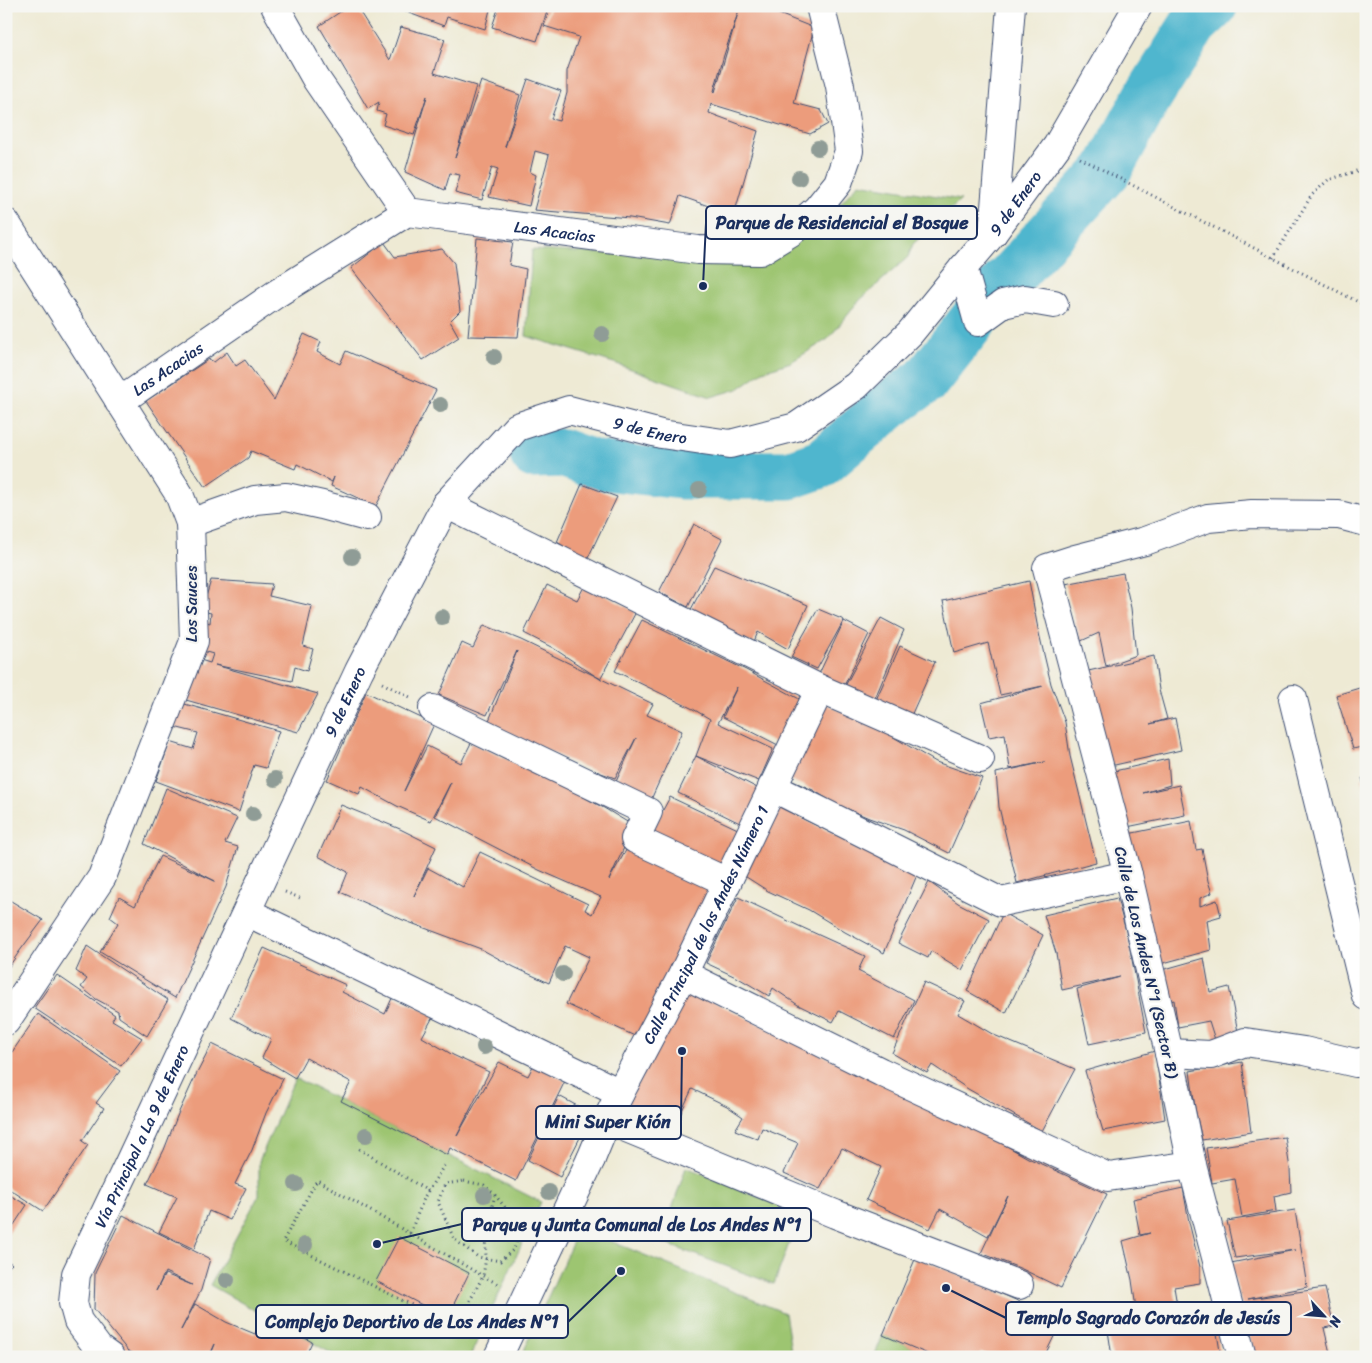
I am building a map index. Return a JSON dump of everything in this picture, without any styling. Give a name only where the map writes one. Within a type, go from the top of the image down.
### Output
[{"type":"street","points":[[275,6],[316,79],[407,212]]},
{"type":"street","name":"Las Acacias","points":[[119,402],[276,294],[407,212],[698,250],[760,251],[792,232],[817,210],[838,183],[849,150],[840,86],[820,6]]},
{"type":"street","points":[[994,233],[1011,6]]},
{"type":"street","name":"9 de Enero","points":[[247,912],[359,671],[446,504],[517,427],[569,410],[661,434],[730,444],[796,428],[856,386],[910,333],[964,272],[1057,146],[1138,6]]},
{"type":"street","name":"Los Sauces","points":[[6,223],[179,494],[190,523],[194,641],[102,877],[6,1022]]},
{"type":"street","points":[[964,272],[978,322],[1003,304],[1025,299],[1054,304]]},
{"type":"street","points":[[190,523],[255,500],[286,498],[322,505],[366,517]]},
{"type":"street","points":[[446,504],[820,689],[980,759]]},
{"type":"street","name":"Calle de Los Andes N°1 (Sector B)","points":[[1242,1357],[1192,1165],[1169,1053],[1128,875],[1047,568],[1075,559],[1145,542],[1208,518],[1252,514],[1339,516],[1366,522]]},
{"type":"street","name":"Calle Principal de los Andes Número 1","points":[[498,1357],[620,1093],[683,974],[820,689]]},
{"type":"street","points":[[1292,699],[1366,996]]},
{"type":"street","points":[[433,709],[648,812],[635,839],[727,882]]},
{"type":"street","points":[[772,787],[1001,902],[1128,875]]},
{"type":"street","points":[[247,912],[620,1093]]},
{"type":"street","name":"Vía Principal a La 9 de Enero","points":[[110,1357],[99,1349],[78,1321],[73,1303],[76,1274],[247,912]]},
{"type":"street","points":[[683,974],[881,1072],[1108,1177],[1192,1165]]},
{"type":"street","points":[[1169,1053],[1211,1055],[1245,1042],[1304,1051],[1356,1063],[1366,1061]]},
{"type":"street","points":[[607,1120],[835,1214],[1019,1285]]},
{"type":"path","points":[[1273,258],[1312,195],[1328,180],[1366,168]]},
{"type":"path","points":[[1101,169],[1366,306]]},
{"type":"path","points":[[359,671],[433,709]]},
{"type":"path","points":[[359,1149],[428,1191]]},
{"type":"path","points":[[410,1233],[428,1191],[445,1164]]},
{"type":"path","points":[[495,1195],[485,1232],[486,1258],[483,1276],[456,1327],[283,1241],[316,1180],[483,1276],[500,1285]]},
{"type":"path","points":[[464,1181],[484,1185],[495,1195],[513,1217],[519,1234],[514,1249],[500,1261],[478,1257],[454,1239],[438,1202],[445,1184],[464,1181]]},
{"type":"green space","points":[[859,183],[961,200],[913,244],[908,257],[860,300],[828,339],[791,362],[763,371],[738,389],[711,397],[614,363],[526,336],[532,250],[768,261],[822,224]]},
{"type":"green space","points":[[295,1078],[541,1202],[470,1357],[338,1357],[210,1285],[259,1195],[259,1161]]},
{"type":"green space","points":[[686,1167],[800,1214],[774,1284],[661,1242]]},
{"type":"green space","points":[[579,1228],[785,1313],[792,1357],[521,1357]]},
{"type":"green space","points":[[883,1335],[935,1357],[874,1357]]},
{"type":"building","points":[[349,6],[356,6],[390,60],[401,27],[445,39],[434,73],[476,86],[455,158],[481,81],[520,95],[505,147],[528,79],[561,91],[551,119],[559,121],[567,93],[567,71],[579,37],[544,26],[551,6],[759,6],[814,28],[794,103],[821,110],[828,124],[810,134],[711,104],[709,113],[758,131],[734,215],[680,196],[670,225],[630,218],[534,210],[549,155],[535,151],[530,172],[536,175],[529,206],[489,197],[498,169],[492,167],[482,200],[455,193],[460,175],[450,173],[445,190],[405,172],[427,96],[414,135],[383,125],[386,114],[377,111],[379,102],[368,109],[319,26]],"holes":[[[738,13],[715,92],[724,55]]]},
{"type":"building","points":[[399,6],[491,6],[485,29],[447,17],[444,26],[398,9]]},
{"type":"building","points":[[499,6],[549,6],[537,41],[492,27]]},
{"type":"building","points":[[477,238],[513,242],[509,265],[526,269],[518,337],[468,336]]},
{"type":"building","points":[[384,242],[395,257],[442,249],[454,263],[460,311],[450,321],[459,337],[423,360],[351,268]]},
{"type":"building","points":[[304,334],[321,342],[317,352],[340,364],[346,351],[436,390],[376,506],[331,486],[334,477],[332,482],[297,464],[295,469],[251,451],[248,458],[205,487],[146,401],[209,359],[214,362],[227,352],[236,366],[245,360],[274,400]]},
{"type":"building","points":[[582,484],[617,497],[587,560],[557,542]]},
{"type":"building","points":[[694,524],[722,539],[688,607],[659,592]]},
{"type":"building","points":[[714,566],[808,605],[788,649],[758,632],[753,644],[688,615]]},
{"type":"building","points":[[1123,573],[1131,608],[1136,655],[1106,666],[1099,633],[1081,641],[1065,584]]},
{"type":"building","points":[[211,580],[272,584],[269,596],[312,606],[303,646],[313,649],[307,671],[295,667],[292,681],[215,665],[318,694],[298,732],[186,700],[197,659],[210,663],[213,654],[196,649],[203,621],[210,623],[211,613],[202,611]]},
{"type":"building","points":[[1029,581],[1051,684],[1065,722],[1070,756],[1096,862],[1017,883],[999,807],[996,773],[1045,762],[1010,769],[1005,734],[989,737],[981,703],[1043,686],[1000,695],[988,643],[954,653],[943,601]]},
{"type":"building","points":[[547,585],[577,600],[585,585],[636,612],[600,679],[553,648],[524,633]]},
{"type":"building","points":[[818,609],[844,620],[817,669],[791,657]]},
{"type":"building","points":[[881,618],[904,630],[875,698],[844,688]]},
{"type":"building","points":[[642,620],[746,670],[803,701],[780,746],[723,717],[737,687],[718,723],[773,749],[759,781],[696,756],[710,719],[615,671]]},
{"type":"building","points":[[844,621],[869,634],[843,688],[818,676]]},
{"type":"building","points":[[484,625],[521,640],[653,704],[647,715],[682,731],[649,804],[614,786],[636,738],[615,778],[579,765],[488,723],[517,651],[487,715],[439,695],[462,643],[473,648]]},
{"type":"building","points":[[900,646],[935,662],[910,718],[875,702]]},
{"type":"building","points":[[1154,656],[1159,690],[1167,719],[1150,724],[1175,718],[1181,750],[1106,767],[1084,672]]},
{"type":"building","points":[[1366,686],[1366,746],[1353,749],[1336,695]]},
{"type":"building","points":[[366,692],[434,724],[404,791],[427,746],[461,763],[471,743],[542,775],[634,826],[609,880],[629,845],[717,884],[639,1038],[566,1004],[589,957],[565,946],[549,983],[481,949],[403,920],[340,892],[348,872],[318,856],[341,805],[400,829],[436,847],[414,896],[428,868],[463,887],[480,852],[588,904],[585,910],[592,914],[601,897],[539,870],[435,816],[451,782],[431,821],[397,806],[362,787],[359,794],[327,780]]},
{"type":"building","points":[[181,703],[279,731],[266,768],[254,765],[239,812],[156,781],[170,742],[193,749],[198,733],[174,727]]},
{"type":"building","points":[[825,704],[873,725],[936,762],[982,778],[949,853],[904,830],[834,803],[813,790],[788,779]]},
{"type":"building","points":[[696,756],[761,790],[744,825],[678,793]]},
{"type":"building","points":[[1168,759],[1170,785],[1143,793],[1179,785],[1185,815],[1127,827],[1122,798],[1115,799],[1110,772]]},
{"type":"building","points":[[1366,777],[1366,791],[1365,791],[1362,778]]},
{"type":"building","points":[[166,788],[237,818],[225,843],[238,847],[226,887],[175,998],[100,952],[118,923],[110,917],[119,897],[135,906],[160,856],[215,881],[144,844]]},
{"type":"building","points":[[670,797],[742,831],[720,870],[649,836]]},
{"type":"building","points":[[777,806],[917,875],[884,953],[809,910],[768,891],[743,875]]},
{"type":"building","points":[[1191,821],[1196,850],[1202,849],[1212,893],[1200,898],[1200,906],[1217,900],[1221,916],[1207,920],[1211,950],[1156,965],[1123,835]]},
{"type":"building","points":[[929,882],[958,903],[989,919],[962,970],[931,951],[928,958],[898,943]]},
{"type":"building","points":[[738,897],[865,956],[858,971],[914,1000],[894,1039],[839,1011],[833,1022],[798,1005],[773,988],[769,996],[740,979],[706,963]]},
{"type":"building","points":[[6,898],[43,920],[6,971]]},
{"type":"building","points":[[1117,898],[1128,939],[1146,1032],[1089,1044],[1077,989],[1120,977],[1062,990],[1056,953],[1044,915]]},
{"type":"building","points":[[1003,913],[1043,935],[1006,1013],[967,991]]},
{"type":"building","points":[[87,946],[168,1000],[147,1036],[119,1017],[118,1011],[96,999],[81,987],[87,979],[76,971]]},
{"type":"building","points":[[264,948],[346,985],[342,992],[385,1014],[393,996],[434,1015],[422,1037],[453,1055],[489,1072],[457,1136],[499,1062],[528,1076],[534,1064],[565,1081],[516,1181],[450,1148],[447,1155],[341,1101],[351,1082],[306,1058],[295,1078],[262,1058],[271,1039],[231,1018]]},
{"type":"building","points":[[1204,958],[1210,992],[1229,987],[1239,1037],[1216,1043],[1209,1021],[1178,1027],[1174,1000],[1164,1003],[1158,971]]},
{"type":"building","points":[[57,975],[115,1015],[112,1020],[142,1038],[121,1066],[34,1008]]},
{"type":"building","points":[[924,982],[965,1001],[958,1014],[994,1035],[1075,1069],[1042,1131],[968,1089],[932,1065],[927,1073],[892,1053]]},
{"type":"building","points":[[685,988],[989,1136],[1028,1158],[1107,1194],[1061,1288],[1022,1269],[981,1253],[1008,1196],[988,1236],[940,1209],[930,1229],[866,1200],[881,1167],[842,1148],[820,1189],[784,1173],[798,1143],[762,1128],[758,1139],[735,1130],[743,1117],[727,1106],[692,1089],[672,1132],[624,1110]]},
{"type":"building","points":[[38,1014],[120,1071],[96,1103],[104,1108],[82,1141],[88,1145],[43,1211],[6,1187],[6,1061]]},
{"type":"building","points":[[212,1044],[283,1079],[235,1184],[246,1188],[230,1220],[209,1211],[194,1249],[159,1232],[177,1197],[147,1184],[164,1150],[194,1079]]},
{"type":"building","points":[[1155,1051],[1165,1119],[1103,1131],[1085,1071]]},
{"type":"building","points":[[1242,1062],[1251,1132],[1202,1140],[1190,1071]]},
{"type":"building","points":[[559,1096],[592,1114],[560,1177],[528,1160]]},
{"type":"building","points":[[1285,1137],[1290,1169],[1291,1192],[1274,1196],[1276,1211],[1242,1217],[1235,1179],[1212,1183],[1206,1148]]},
{"type":"building","points":[[1183,1188],[1200,1267],[1200,1283],[1174,1287],[1178,1311],[1212,1304],[1221,1357],[1112,1357],[1107,1324],[1173,1311],[1137,1316],[1132,1280],[1123,1241],[1150,1233],[1140,1235],[1133,1199]]},
{"type":"building","points":[[6,1193],[27,1205],[6,1237]]},
{"type":"building","points":[[1295,1210],[1307,1287],[1248,1299],[1325,1288],[1334,1326],[1324,1328],[1330,1353],[1316,1357],[1255,1357],[1231,1263],[1295,1250],[1235,1258],[1227,1221]]},
{"type":"building","points":[[123,1215],[210,1259],[201,1290],[181,1330],[195,1304],[226,1322],[255,1334],[264,1315],[312,1342],[305,1357],[210,1357],[215,1344],[209,1357],[141,1357],[128,1351],[94,1309],[95,1273]],"holes":[[[165,1272],[192,1285],[165,1274],[156,1291]]]},
{"type":"building","points":[[399,1237],[469,1273],[447,1318],[376,1281]]},
{"type":"building","points":[[916,1257],[1062,1320],[1044,1357],[994,1357],[981,1352],[978,1357],[935,1357],[883,1335]]},
{"type":"building","points":[[6,1259],[12,1264],[6,1270]]},
{"type":"waterway","points":[[534,454],[562,453],[596,465],[681,475],[789,475],[821,464],[890,405],[926,380],[989,300],[1107,171],[1149,95],[1194,24],[1213,6]]},
{"type":"place","name":"Parque de Residencial el Bosque","points":[[703,286]]},
{"type":"place","name":"Mini Super Kión","points":[[682,1051]]},
{"type":"place","name":"Parque y Junta Comunal de Los Andes N°1","points":[[377,1244]]},
{"type":"place","name":"Complejo Deportivo de Los Andes N°1","points":[[621,1271]]},
{"type":"place","name":"Templo Sagrado Corazón de Jesús","points":[[946,1288]]}]
